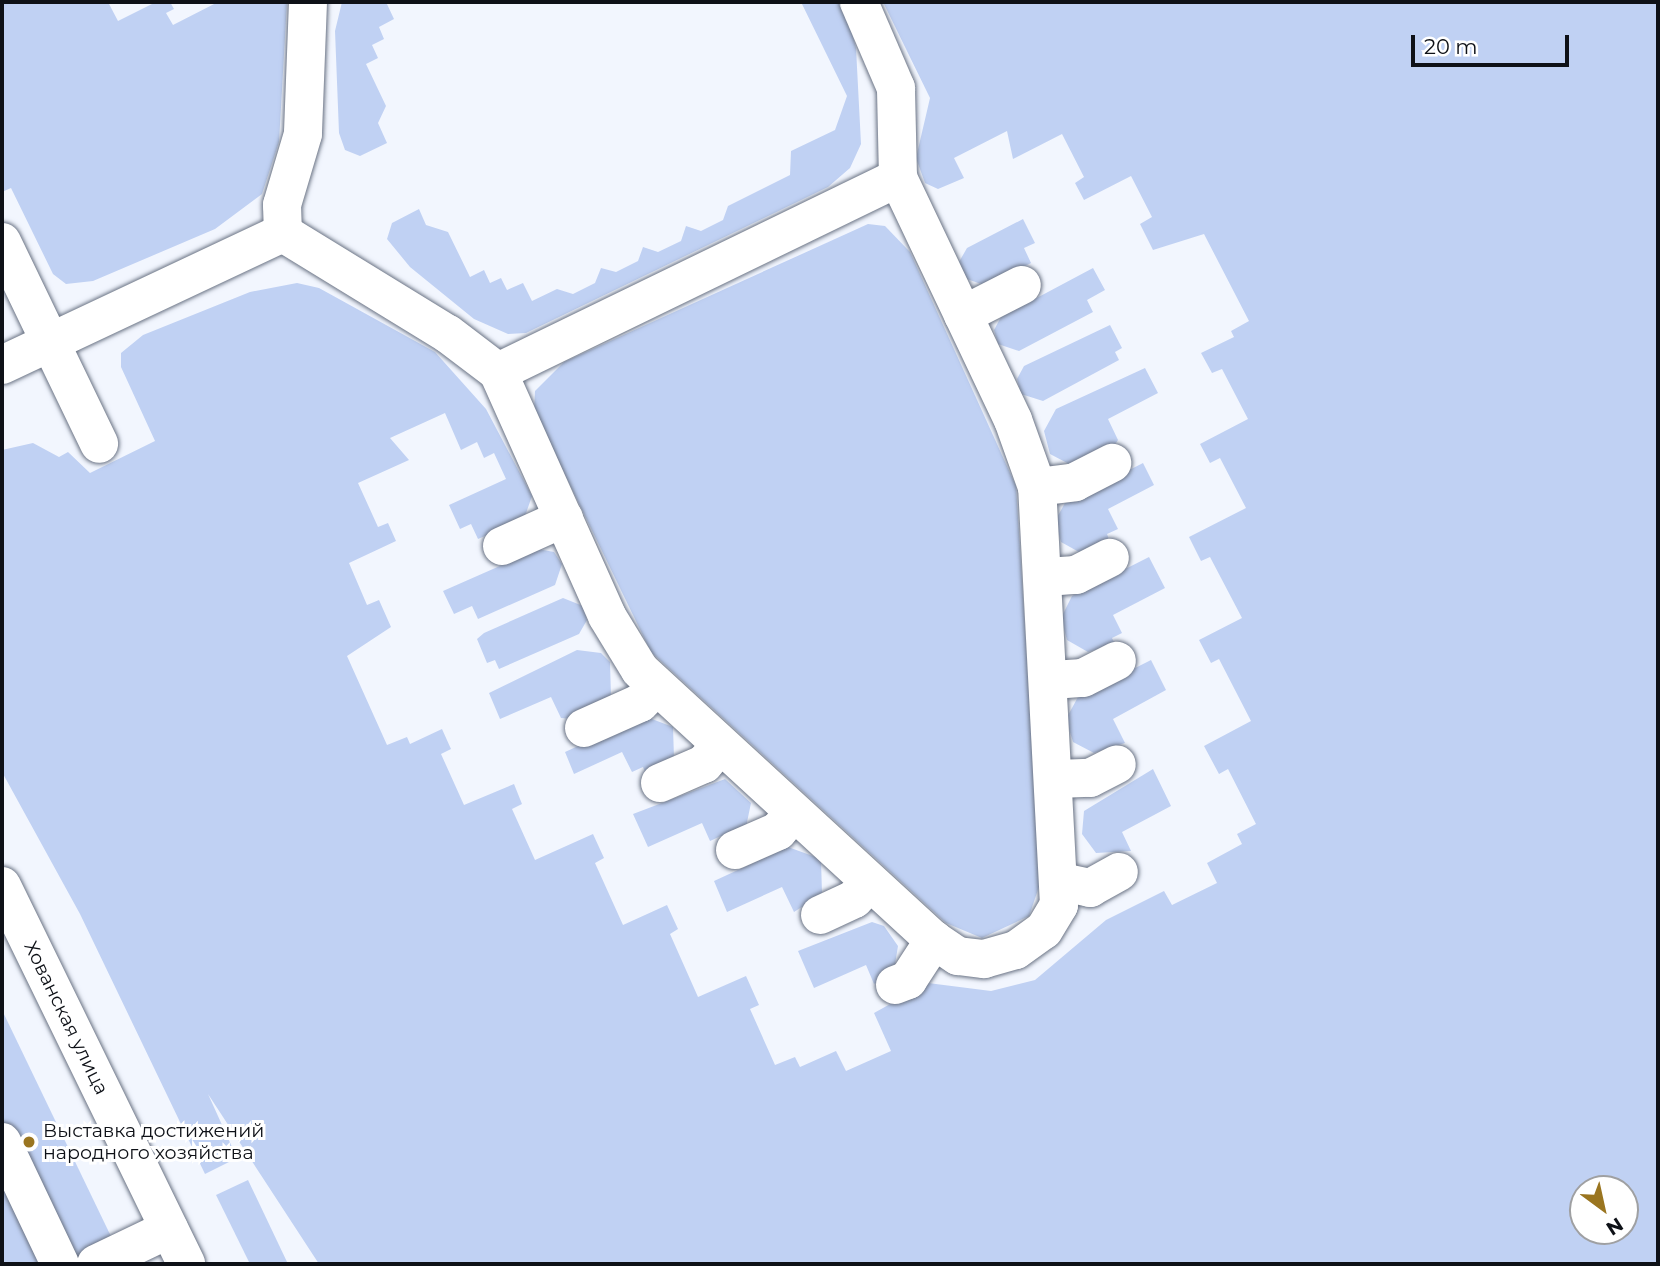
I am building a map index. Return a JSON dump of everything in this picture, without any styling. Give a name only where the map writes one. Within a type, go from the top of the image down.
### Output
[{"type":"street","points":[[283,233],[282,205],[303,134],[308,2]]},
{"type":"street","points":[[283,233],[448,334],[498,372],[620,641],[656,688],[934,940],[958,957],[1016,950],[1044,930],[1059,905],[1062,882],[1046,577],[1037,487],[963,315],[942,242],[898,178],[896,88],[859,2]]},
{"type":"street","points":[[498,372],[898,178]]},
{"type":"street","points":[[2,365],[283,233]]},
{"type":"street","points":[[2,242],[99,444]]},
{"type":"street","points":[[963,315],[1022,285]]},
{"type":"street","points":[[1037,487],[1075,482],[1112,463]]},
{"type":"street","points":[[502,545],[564,518]]},
{"type":"street","points":[[1046,577],[1076,575],[1110,558]]},
{"type":"street","points":[[1052,680],[1083,678],[1117,661]]},
{"type":"street","points":[[584,728],[640,703],[656,688]]},
{"type":"street","points":[[660,783],[704,764],[719,747]]},
{"type":"street","points":[[1057,779],[1090,778],[1117,764]]},
{"type":"street","points":[[735,850],[778,831],[793,814]]},
{"type":"street","points":[[1062,882],[1090,888],[1119,872]]},
{"type":"street","points":[[820,915],[854,899],[870,883]]},
{"type":"street","name":"Хованская улица","points":[[2,886],[186,1264]]},
{"type":"street","points":[[895,985],[908,980],[934,940]]},
{"type":"street","points":[[2,1142],[60,1264]]},
{"type":"street","points":[[96,1264],[169,1229]]},
{"type":"shaded area","points":[[2,2],[108,2],[118,21],[156,2],[170,2],[174,9],[166,13],[173,25],[218,2],[287,2],[279,142],[262,194],[215,229],[93,281],[66,284],[53,274],[11,188],[2,192]]},
{"type":"shaded area","points":[[342,2],[386,2],[394,19],[379,27],[384,39],[372,45],[378,58],[366,64],[386,106],[378,123],[387,143],[360,156],[345,150],[339,133],[335,31]]},
{"type":"shaded area","points":[[801,2],[844,2],[856,48],[861,144],[850,168],[828,187],[526,333],[508,334],[474,319],[410,267],[387,239],[392,223],[419,209],[426,225],[448,232],[470,277],[484,270],[490,283],[501,278],[507,290],[523,283],[532,301],[557,289],[573,294],[595,283],[601,268],[616,272],[638,261],[643,247],[658,252],[681,241],[686,226],[701,231],[723,220],[728,206],[790,175],[791,151],[835,130],[847,96]]},
{"type":"shaded area","points":[[883,2],[1658,2],[1658,1264],[319,1264],[208,1094],[237,1158],[205,1174],[80,914],[2,772],[2,450],[33,443],[59,457],[68,452],[90,473],[155,441],[121,367],[121,353],[143,335],[250,292],[297,283],[319,288],[435,352],[486,409],[532,496],[524,519],[478,539],[471,524],[460,529],[449,505],[506,479],[494,453],[484,458],[477,442],[461,450],[445,413],[390,438],[409,460],[358,483],[378,527],[388,523],[396,541],[349,563],[367,605],[379,600],[391,627],[347,656],[387,745],[407,737],[410,744],[442,729],[451,749],[441,754],[464,805],[514,784],[522,804],[512,809],[535,860],[593,834],[604,858],[595,863],[623,925],[667,905],[678,929],[670,934],[698,997],[746,976],[759,1005],[750,1009],[775,1065],[795,1057],[800,1067],[836,1051],[846,1071],[891,1051],[874,1013],[928,983],[991,991],[1035,980],[1106,920],[1164,891],[1172,905],[1217,883],[1207,863],[1242,844],[1237,834],[1256,824],[1228,769],[1219,774],[1204,746],[1251,721],[1219,659],[1211,663],[1199,640],[1242,618],[1210,557],[1201,561],[1189,537],[1246,508],[1220,458],[1210,463],[1200,444],[1248,419],[1222,369],[1212,373],[1201,353],[1234,337],[1231,331],[1249,321],[1204,234],[1153,250],[1140,224],[1152,217],[1131,176],[1084,200],[1075,183],[1084,177],[1062,134],[1013,159],[1007,131],[954,158],[964,178],[938,189],[925,183],[916,158],[930,98]]},
{"type":"shaded area","points":[[1023,219],[1035,243],[1024,248],[1031,263],[987,286],[964,278],[959,262],[967,248]]},
{"type":"shaded area","points":[[868,224],[885,226],[910,252],[1016,486],[1041,881],[1029,916],[982,938],[946,923],[651,652],[534,411],[535,391],[564,362]]},
{"type":"shaded area","points":[[1093,268],[1105,290],[1087,300],[1093,312],[1019,351],[998,344],[994,330],[1001,317]]},
{"type":"shaded area","points":[[1110,325],[1122,348],[1115,352],[1119,360],[1043,401],[1021,394],[1017,379],[1024,366]]},
{"type":"shaded area","points":[[1145,368],[1158,393],[1108,419],[1118,440],[1112,449],[1071,465],[1050,454],[1044,431],[1056,409]]},
{"type":"shaded area","points":[[1143,463],[1154,485],[1108,509],[1118,529],[1107,534],[1110,542],[1079,552],[1061,542],[1055,521],[1065,503]]},
{"type":"shaded area","points":[[538,549],[554,552],[562,564],[555,585],[478,619],[472,606],[454,614],[443,591]]},
{"type":"shaded area","points":[[1149,557],[1165,588],[1113,615],[1122,633],[1112,638],[1115,644],[1088,652],[1067,640],[1061,618],[1072,596]]},
{"type":"shaded area","points":[[563,598],[583,606],[587,620],[579,634],[499,669],[495,660],[487,663],[477,639],[484,633]]},
{"type":"shaded area","points":[[577,650],[601,653],[610,662],[611,697],[573,719],[561,718],[551,697],[500,719],[489,693]]},
{"type":"shaded area","points":[[1151,660],[1166,690],[1113,719],[1125,743],[1094,753],[1073,742],[1066,719],[1078,697]]},
{"type":"shaded area","points":[[644,716],[673,727],[674,758],[646,774],[643,767],[632,772],[622,752],[574,774],[565,752]]},
{"type":"shaded area","points":[[1153,769],[1171,806],[1122,832],[1131,851],[1096,853],[1082,834],[1084,811]]},
{"type":"shaded area","points":[[725,779],[751,803],[746,827],[723,842],[721,836],[710,841],[702,823],[648,847],[633,814]]},
{"type":"shaded area","points":[[788,847],[821,859],[822,894],[794,912],[782,887],[727,912],[714,881]]},
{"type":"shaded area","points":[[872,922],[884,926],[898,946],[894,970],[874,984],[866,965],[814,988],[798,951]]},
{"type":"shaded area","name":"Выставка достижений народного хозяйства","points":[[2,1010],[119,1253],[124,1264],[2,1264]]},
{"type":"shaded area","points":[[248,1180],[288,1264],[250,1264],[216,1195]]},
{"type":"place","name":"Выставка достижений народного хозяйства","points":[[29,1142]]}]
